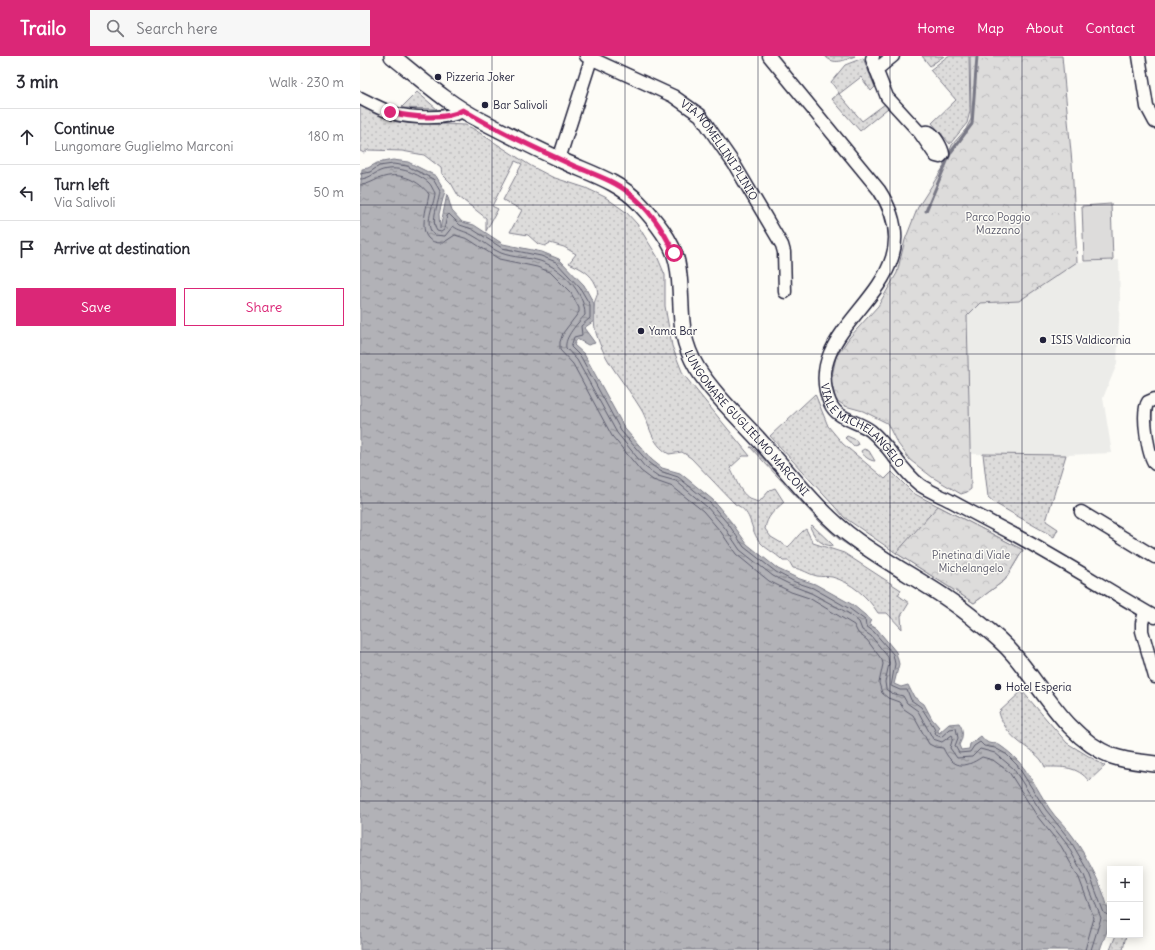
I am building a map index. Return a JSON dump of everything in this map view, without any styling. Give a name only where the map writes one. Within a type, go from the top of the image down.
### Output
[{"type":"street","name":"LUNGOMARE GUGLIELMO MARCONI","points":[[392,56],[463,110],[628,192],[649,214],[669,242],[674,253],[678,264],[682,331],[687,349],[695,365],[721,398],[833,521],[858,542],[976,620],[1013,653],[1068,724],[1095,746],[1111,755],[1131,761],[1155,762]]},
{"type":"street","name":"VIALE MICHELANGELO","points":[[769,56],[879,190],[887,203],[894,224],[894,248],[887,272],[864,307],[839,335],[826,364],[824,377],[826,391],[833,408],[837,413],[870,430],[900,465],[922,486],[1018,537],[1150,614]]},
{"type":"street","points":[[873,56],[872,59],[887,97],[920,133]]},
{"type":"street","points":[[876,70],[893,56]]},
{"type":"street","points":[[1139,56],[1147,107],[1155,122]]},
{"type":"street","points":[[559,159],[590,57]]},
{"type":"street","name":"VIA NOMELLINI PLINIO","points":[[590,57],[673,96],[700,115],[734,164],[782,245],[784,252],[785,292]]},
{"type":"street","points":[[360,98],[390,112],[403,116],[454,116],[463,110]]},
{"type":"street","points":[[1155,399],[1148,402],[1144,410],[1150,457],[1155,464]]},
{"type":"street","points":[[1081,512],[1155,557]]},
{"type":"street","points":[[1150,614],[1142,623],[1142,630],[1155,677]]},
{"type":"shaded area","name":"ISIS Valdicornia","points":[[1119,260],[1120,299],[1117,364],[1103,398],[1112,453],[1066,455],[970,454],[967,316],[980,303],[1019,300],[1077,262]]},
{"type":"green space","points":[[825,56],[855,56],[840,61],[832,61]]},
{"type":"green space","points":[[922,56],[944,56],[930,66]]},
{"type":"green space","points":[[948,56],[969,56],[970,111],[967,123],[950,144],[932,123],[956,100],[930,70]]},
{"type":"green space","name":"Parco Poggio Mazzano","points":[[970,56],[1062,56],[1072,163],[1077,262],[1019,301],[980,303],[967,316],[971,489],[961,494],[932,477],[910,460],[896,441],[887,423],[863,411],[845,406],[836,400],[831,381],[836,357],[849,338],[878,306],[897,273],[905,240],[918,207],[943,168],[952,145],[966,129],[971,119]]},
{"type":"green space","points":[[863,58],[875,87],[871,91],[861,77],[839,94],[862,121],[885,104],[888,108],[860,131],[832,99],[839,93],[831,82],[845,65]]},
{"type":"green space","points":[[417,92],[437,109],[401,108]]},
{"type":"green space","points":[[360,106],[375,114],[397,122],[465,125],[531,166],[552,177],[586,188],[605,197],[626,212],[637,224],[657,256],[665,275],[665,306],[672,346],[683,374],[750,456],[743,456],[730,468],[740,489],[748,497],[759,502],[770,490],[775,488],[784,502],[769,517],[765,529],[771,537],[788,547],[806,529],[813,543],[844,553],[901,590],[898,595],[909,603],[901,616],[902,629],[887,613],[878,613],[864,596],[846,582],[832,577],[814,575],[800,569],[793,568],[789,561],[783,561],[760,542],[754,533],[749,519],[744,511],[735,504],[691,458],[682,452],[669,454],[658,445],[641,409],[604,354],[595,330],[594,305],[597,288],[594,281],[588,274],[569,263],[576,254],[564,247],[550,243],[545,246],[538,244],[528,235],[510,232],[522,210],[503,200],[522,164],[515,161],[492,206],[498,209],[486,231],[486,218],[459,197],[451,183],[442,174],[441,168],[424,155],[402,151],[368,150],[364,153],[360,151]]},
{"type":"green space","points":[[1111,204],[1113,260],[1084,261],[1082,206]]},
{"type":"green space","points":[[815,394],[828,426],[843,444],[885,479],[892,472],[913,493],[1023,550],[1005,580],[974,603],[845,518],[770,436]]},
{"type":"green space","points":[[847,436],[856,440],[858,445],[854,446],[845,438]]},
{"type":"green space","points":[[750,447],[752,447],[839,537],[901,578],[901,580],[840,540],[820,522]]},
{"type":"green space","points":[[864,449],[869,451],[875,461],[863,455],[861,451]]},
{"type":"green space","points":[[983,454],[1066,455],[1046,521],[1058,529],[1054,537],[996,504],[988,497]]},
{"type":"green space","name":"Pinetina di Viale Michelangelo","points":[[938,506],[1023,550],[1005,580],[974,603],[896,553]]},
{"type":"green space","points":[[812,525],[833,546],[818,540],[810,527]]},
{"type":"green space","points":[[1022,691],[1067,743],[1105,766],[1089,781],[1080,772],[1069,768],[1045,767],[1037,756],[1018,741],[1009,731],[999,712]]},
{"type":"green space","points":[[1115,938],[1125,938],[1123,950],[1110,950]]},
{"type":"water","points":[[393,160],[408,162],[436,176],[445,191],[439,214],[440,229],[447,194],[452,211],[462,222],[474,225],[503,244],[542,252],[559,259],[584,285],[594,304],[594,321],[584,328],[595,343],[588,345],[577,339],[574,345],[584,354],[625,429],[652,460],[662,468],[680,473],[713,500],[747,544],[778,569],[797,578],[815,584],[853,605],[871,620],[869,624],[877,629],[896,652],[899,664],[894,684],[901,687],[908,685],[914,697],[924,704],[932,719],[939,727],[939,733],[949,724],[959,723],[962,731],[962,737],[959,745],[961,750],[969,749],[970,744],[981,736],[987,742],[996,743],[1006,750],[1021,764],[1052,812],[1074,838],[1100,885],[1107,906],[1107,931],[1100,950],[360,950],[360,193],[362,169],[368,168],[377,163]]},
{"type":"waterway","points":[[926,211],[951,152],[972,124],[977,56]]},
{"type":"place","name":"Pizzeria Joker","points":[[438,77]]},
{"type":"place","name":"Bar Salivoli","points":[[485,105]]},
{"type":"place","name":"Yama Bar","points":[[641,331]]},
{"type":"place","name":"ISIS Valdicornia","points":[[1043,340]]},
{"type":"place","name":"Hotel Esperia","points":[[998,687]]},
{"type":"route","points":[[390,112],[403,116],[454,116],[463,110],[477,119],[613,184],[628,192],[638,201],[663,232],[674,253]]}]
